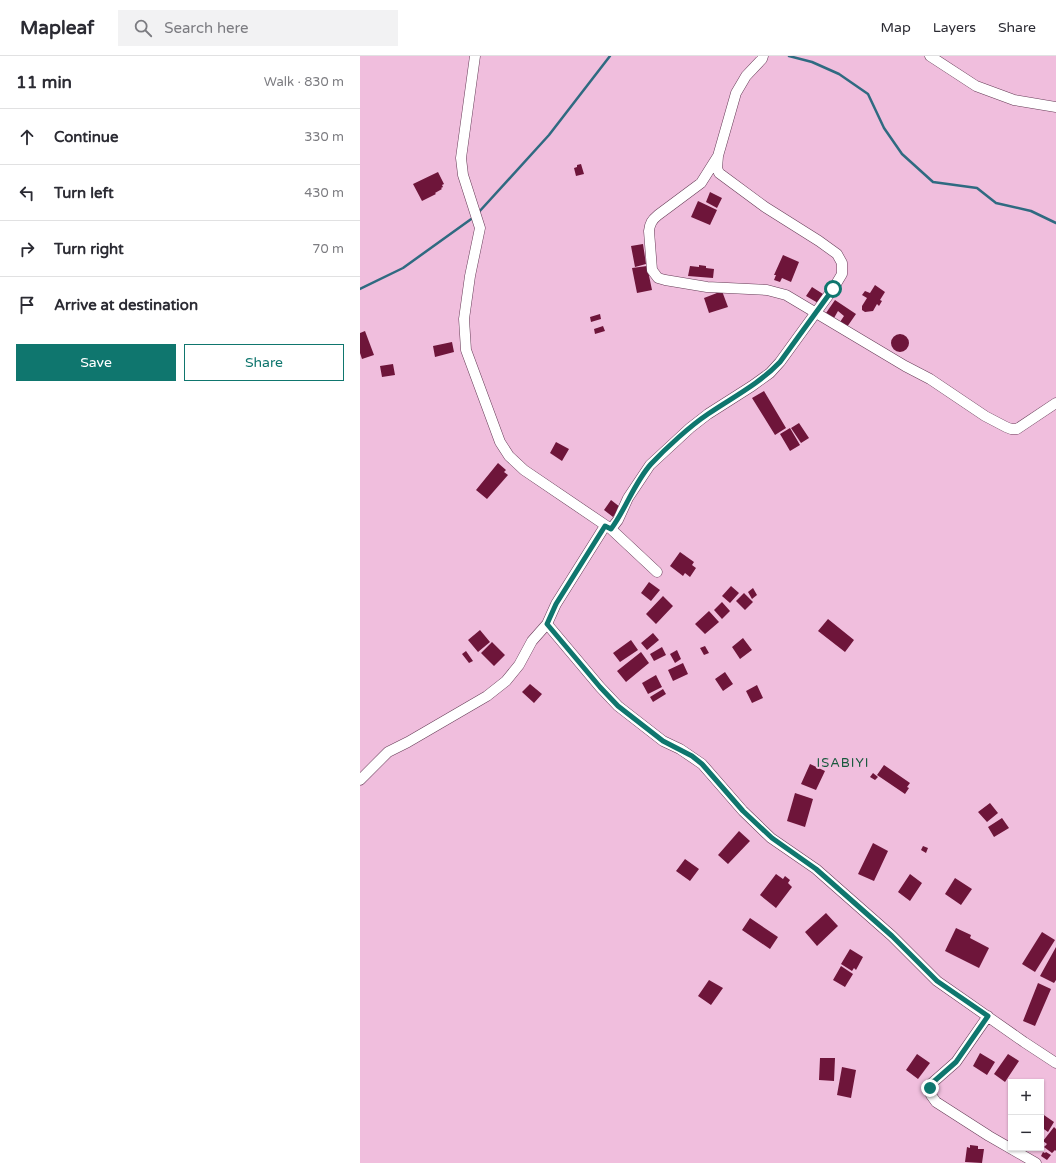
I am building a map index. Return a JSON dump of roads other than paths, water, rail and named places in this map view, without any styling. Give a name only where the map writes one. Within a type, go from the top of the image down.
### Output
[{"type":"street","points":[[475,56],[461,158],[463,175],[480,228],[470,276],[464,319],[466,350],[500,442],[509,456],[524,470],[608,527],[657,572]]},
{"type":"street","points":[[360,780],[388,752],[487,696],[506,682],[519,665],[532,641],[547,624],[556,604],[608,527],[618,520],[628,498],[650,465],[702,418],[770,373],[780,362],[816,313],[842,274],[842,263],[837,254],[765,207],[720,174],[717,168],[718,156],[736,93],[746,76],[763,56]]},
{"type":"street","points":[[930,56],[976,86],[1014,100],[1056,107]]},
{"type":"street","points":[[718,156],[701,184],[658,215],[649,225],[652,270],[655,275],[665,280],[707,287],[728,287],[776,291],[786,295],[905,366],[930,379],[986,416],[1011,429],[1017,429],[1056,402]]},
{"type":"street","points":[[547,624],[618,706],[663,741],[692,756],[702,764],[743,811],[772,838],[816,869],[892,936],[937,981],[1056,1063]]},
{"type":"street","points":[[988,1016],[956,1062],[931,1084],[931,1095],[936,1102],[989,1136],[1036,1163]]},
{"type":"waterway","points":[[478,213],[549,135],[610,56]]},
{"type":"waterway","points":[[789,56],[812,62],[839,74],[868,94],[884,128],[902,154],[933,182],[977,188],[996,203],[1031,211],[1056,223]]},
{"type":"waterway","points":[[360,289],[403,268],[474,217]]},
{"type":"district","name":"ISABIYI","points":[[843,763]]}]
